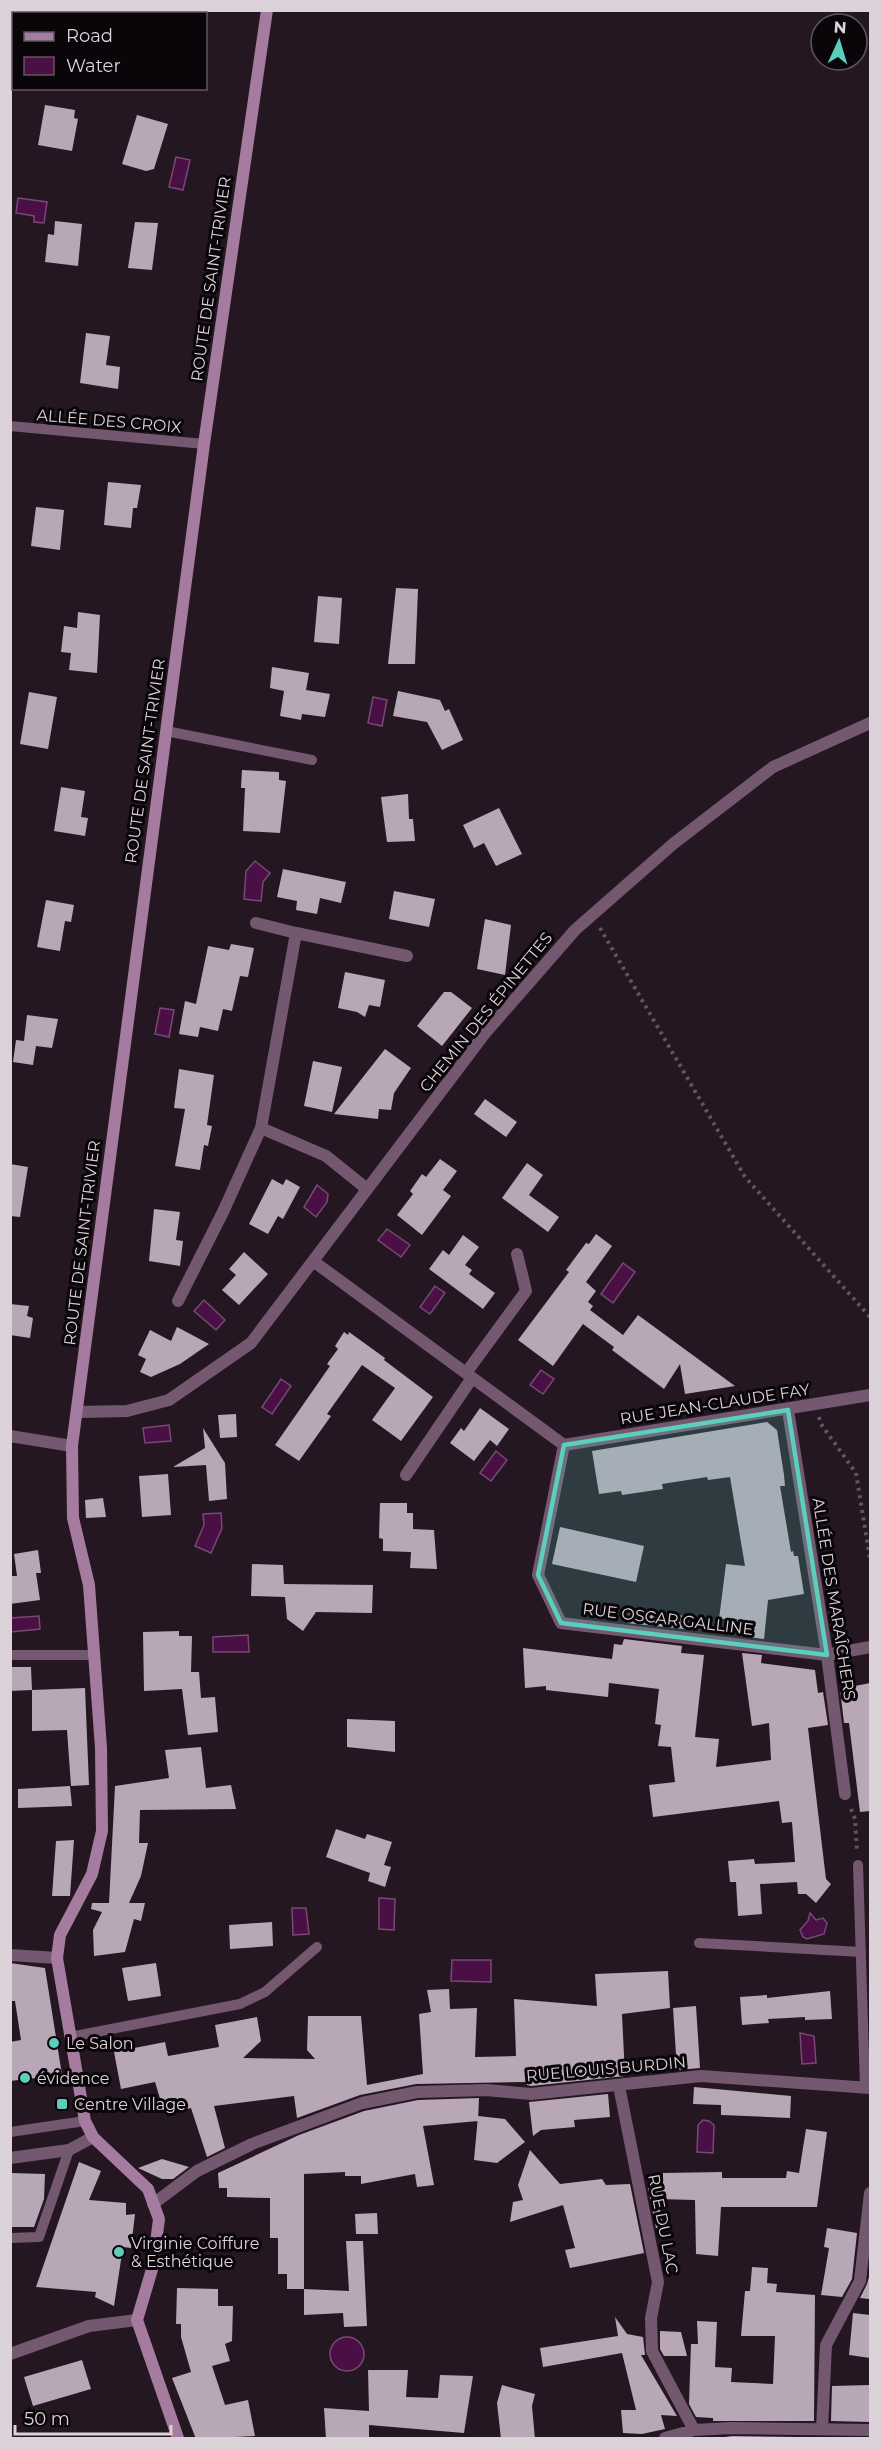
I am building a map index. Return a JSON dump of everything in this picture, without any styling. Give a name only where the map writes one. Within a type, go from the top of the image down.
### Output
[{"type":"main road","name":"ROUTE DE SAINT-TRIVIER","points":[[137,2320],[153,2266],[159,2219],[148,2189],[93,2137],[84,2121],[57,1958],[60,1935],[92,1874],[102,1832],[101,1748],[89,1585],[73,1518],[72,1446],[204,444],[267,10]]},
{"type":"main road","points":[[137,2320],[178,2439]]},
{"type":"street","name":"CHEMIN DES ÉPINETTES","points":[[77,1412],[127,1411],[169,1400],[204,1378],[251,1343],[486,1032],[575,930],[673,844],[773,767],[870,723]]},
{"type":"street","points":[[256,923],[407,956]]},
{"type":"street","points":[[178,1300],[223,1212],[261,1128],[296,933]]},
{"type":"street","points":[[261,1128],[326,1156],[368,1189]]},
{"type":"street","points":[[406,1475],[526,1291],[517,1254]]},
{"type":"street","points":[[313,1261],[564,1445]]},
{"type":"street","name":"RUE JEAN-CLAUDE FAY","points":[[564,1445],[870,1395]]},
{"type":"street","name":"ALLÉE DES MARAÎCHERS","points":[[788,1410],[827,1655],[845,1794]]},
{"type":"street","points":[[10,1436],[72,1446]]},
{"type":"street","name":"RUE OSCAR GALLINE","points":[[564,1445],[538,1575],[561,1623],[827,1655],[870,1647]]},
{"type":"street","points":[[10,1955],[57,1958]]},
{"type":"street","name":"RUE LOUIS BURDIN","points":[[153,2204],[197,2171],[252,2144],[362,2103],[417,2092],[486,2090],[531,2094],[701,2076],[868,2087]]},
{"type":"street","name":"RUE DU LAC","points":[[619,2086],[658,2282],[651,2318],[652,2351],[694,2430]]},
{"type":"street","points":[[10,2158],[69,2150],[93,2137]]},
{"type":"street","points":[[822,2428],[826,2345],[860,2281],[870,2193]]},
{"type":"street","points":[[10,2354],[89,2326],[137,2320]]},
{"type":"street","points":[[665,2439],[694,2430],[822,2428],[870,2430]]},
{"type":"lane","name":"ALLÉE DES CROIX","points":[[10,426],[204,444]]},
{"type":"lane","points":[[166,732],[312,760]]},
{"type":"lane","points":[[10,1655],[93,1654]]},
{"type":"lane","points":[[858,1865],[868,2087]]},
{"type":"lane","points":[[699,1943],[861,1952]]},
{"type":"lane","points":[[70,2037],[240,2004],[265,1992],[317,1947]]},
{"type":"lane","points":[[10,2132],[84,2121]]},
{"type":"lane","points":[[10,2238],[39,2238],[69,2150]]},
{"type":"path","points":[[592,915],[745,1177],[870,1317]]},
{"type":"path","points":[[816,1405],[821,1425],[856,1473],[870,1559]]},
{"type":"path","points":[[845,1794],[855,1819],[858,1865]]},
{"type":"highlighted area","points":[[788,1410],[827,1655],[561,1623],[538,1575],[564,1445]]},
{"type":"water","points":[[176,157],[190,160],[183,190],[169,187]]},
{"type":"water","points":[[18,198],[47,202],[44,223],[34,222],[34,216],[16,213]]},
{"type":"water","points":[[373,697],[387,700],[382,726],[368,723]]},
{"type":"water","points":[[255,861],[270,873],[263,882],[261,901],[244,899],[246,871]]},
{"type":"water","points":[[160,1008],[174,1010],[169,1037],[155,1034]]},
{"type":"water","points":[[317,1185],[328,1194],[327,1202],[316,1217],[304,1207]]},
{"type":"water","points":[[387,1229],[410,1245],[401,1257],[378,1240]]},
{"type":"water","points":[[623,1263],[635,1272],[613,1303],[601,1294]]},
{"type":"water","points":[[435,1286],[445,1293],[430,1314],[420,1307]]},
{"type":"water","points":[[204,1300],[225,1320],[216,1330],[194,1311]]},
{"type":"water","points":[[541,1370],[554,1379],[543,1394],[530,1385]]},
{"type":"water","points":[[281,1379],[291,1386],[272,1414],[262,1407]]},
{"type":"water","points":[[169,1425],[171,1441],[145,1443],[143,1428]]},
{"type":"water","points":[[496,1451],[507,1460],[491,1481],[480,1473]]},
{"type":"water","points":[[221,1513],[222,1528],[211,1553],[195,1546],[204,1525],[203,1514]]},
{"type":"water","points":[[39,1616],[40,1629],[11,1632],[11,1618]]},
{"type":"water","points":[[248,1635],[249,1652],[213,1652],[213,1637]]},
{"type":"water","points":[[379,1898],[395,1899],[394,1930],[379,1929]]},
{"type":"water","points":[[292,1908],[306,1908],[309,1934],[293,1935]]},
{"type":"water","points":[[810,1913],[816,1920],[823,1918],[827,1923],[824,1934],[807,1939],[803,1937],[800,1930],[808,1921]]},
{"type":"water","points":[[452,1960],[491,1960],[491,1982],[451,1981]]},
{"type":"water","points":[[800,2033],[814,2036],[816,2063],[802,2064]]},
{"type":"water","points":[[703,2120],[714,2125],[713,2153],[697,2152],[698,2125]]},
{"type":"water","points":[[347,2337],[359,2342],[364,2354],[359,2366],[347,2371],[335,2366],[330,2354],[335,2342]]},
{"type":"building","points":[[45,105],[75,110],[74,118],[78,119],[72,151],[38,145]]},
{"type":"building","points":[[137,115],[168,124],[154,169],[146,171],[122,164]]},
{"type":"building","points":[[55,221],[82,224],[78,266],[45,262],[48,234],[54,235]]},
{"type":"building","points":[[135,222],[158,223],[152,270],[128,268]]},
{"type":"building","points":[[86,333],[110,336],[106,365],[120,367],[118,389],[80,383]]},
{"type":"building","points":[[108,482],[141,485],[137,508],[133,508],[131,528],[104,525]]},
{"type":"building","points":[[36,507],[64,510],[60,550],[31,546]]},
{"type":"building","points":[[396,588],[418,589],[415,664],[388,664]]},
{"type":"building","points":[[318,596],[342,598],[339,644],[314,642]]},
{"type":"building","points":[[78,612],[100,615],[97,673],[69,670],[71,653],[61,652],[64,626],[77,628]]},
{"type":"building","points":[[272,667],[309,673],[306,690],[330,694],[325,717],[302,714],[301,720],[280,716],[284,691],[270,688]]},
{"type":"building","points":[[398,691],[440,700],[445,711],[449,709],[463,740],[442,750],[427,722],[393,716]]},
{"type":"building","points":[[29,692],[57,697],[48,749],[20,744]]},
{"type":"building","points":[[242,770],[279,772],[279,780],[286,781],[280,833],[243,831],[245,788],[241,788]]},
{"type":"building","points":[[61,787],[85,791],[81,817],[88,818],[85,836],[54,831]]},
{"type":"building","points":[[408,794],[409,819],[413,819],[415,841],[387,842],[381,797]]},
{"type":"building","points":[[499,808],[522,854],[496,866],[484,843],[474,848],[463,825]]},
{"type":"building","points":[[283,869],[346,882],[341,903],[320,898],[317,914],[296,910],[297,901],[277,897]]},
{"type":"building","points":[[394,891],[435,899],[429,927],[389,919]]},
{"type":"building","points":[[46,900],[74,905],[71,922],[65,921],[60,951],[37,947]]},
{"type":"building","points":[[485,919],[511,925],[505,975],[477,969]]},
{"type":"building","points":[[231,944],[254,948],[248,977],[240,976],[232,1011],[223,1009],[218,1031],[200,1027],[198,1037],[179,1034],[185,1001],[196,1004],[208,946],[229,950]]},
{"type":"building","points":[[345,972],[385,980],[380,1007],[369,1005],[365,1017],[357,1012],[338,1008]]},
{"type":"building","points":[[444,992],[451,992],[472,1008],[442,1046],[417,1026]]},
{"type":"building","points":[[27,1015],[58,1019],[52,1048],[36,1046],[33,1065],[13,1062],[16,1040],[24,1041]]},
{"type":"building","points":[[385,1049],[411,1068],[394,1093],[391,1110],[379,1109],[378,1119],[334,1114]]},
{"type":"building","points":[[313,1061],[342,1067],[332,1112],[304,1106]]},
{"type":"building","points":[[179,1069],[214,1075],[207,1125],[212,1126],[208,1146],[204,1145],[200,1170],[175,1166],[185,1109],[174,1108]]},
{"type":"building","points":[[485,1099],[517,1122],[506,1137],[474,1114]]},
{"type":"building","points":[[440,1159],[457,1171],[443,1190],[451,1196],[422,1235],[397,1215],[413,1194],[410,1191],[422,1174],[426,1177]]},
{"type":"building","points":[[527,1163],[543,1175],[529,1195],[559,1217],[548,1232],[502,1198]]},
{"type":"building","points":[[10,1164],[28,1167],[20,1217],[10,1216]]},
{"type":"building","points":[[272,1179],[283,1185],[286,1179],[300,1187],[283,1219],[278,1216],[268,1234],[249,1224]]},
{"type":"building","points":[[154,1209],[180,1212],[176,1240],[183,1241],[180,1266],[149,1261]]},
{"type":"building","points":[[596,1234],[612,1246],[586,1282],[596,1291],[588,1302],[593,1306],[590,1310],[623,1335],[638,1315],[735,1386],[685,1394],[680,1364],[664,1389],[612,1350],[614,1347],[583,1324],[553,1366],[518,1340],[569,1272],[566,1270],[586,1243],[589,1244]]},
{"type":"building","points":[[463,1235],[479,1247],[465,1265],[472,1270],[469,1274],[495,1293],[483,1309],[429,1269],[443,1250],[449,1255]]},
{"type":"building","points":[[244,1252],[268,1274],[239,1305],[222,1290],[236,1275],[229,1269]]},
{"type":"building","points":[[10,1304],[29,1306],[27,1316],[33,1318],[30,1338],[10,1335]]},
{"type":"building","points":[[177,1327],[209,1344],[180,1364],[151,1377],[140,1372],[146,1359],[138,1355],[150,1330],[171,1341]]},
{"type":"building","points":[[344,1332],[348,1335],[349,1332],[385,1358],[384,1360],[433,1397],[401,1441],[372,1420],[395,1388],[362,1365],[327,1414],[331,1416],[299,1461],[275,1445],[330,1366],[327,1364],[338,1349],[335,1346]]},
{"type":"building","points":[[480,1408],[509,1429],[497,1446],[490,1440],[474,1461],[450,1443],[461,1428],[464,1431]]},
{"type":"building","points":[[236,1414],[237,1437],[220,1438],[218,1415]]},
{"type":"building","points":[[767,1422],[777,1430],[785,1486],[780,1486],[791,1552],[793,1551],[794,1556],[798,1556],[804,1594],[768,1600],[764,1639],[740,1636],[737,1619],[719,1619],[726,1564],[745,1566],[730,1477],[708,1480],[707,1477],[662,1484],[663,1489],[622,1495],[621,1491],[599,1494],[592,1451]]},
{"type":"building","points":[[203,1428],[225,1463],[227,1499],[209,1501],[206,1465],[173,1467],[205,1448]]},
{"type":"building","points":[[168,1474],[171,1515],[142,1517],[139,1476]]},
{"type":"building","points":[[103,1498],[106,1517],[86,1518],[85,1500]]},
{"type":"building","points":[[380,1503],[407,1503],[407,1513],[413,1513],[413,1529],[434,1530],[437,1569],[410,1568],[411,1552],[383,1551],[383,1539],[379,1538]]},
{"type":"building","points":[[560,1527],[644,1546],[636,1582],[552,1564]]},
{"type":"building","points":[[38,1550],[41,1573],[36,1573],[40,1600],[10,1604],[10,1576],[17,1576],[14,1554]]},
{"type":"building","points":[[252,1564],[283,1565],[284,1584],[373,1585],[372,1613],[316,1612],[303,1631],[287,1619],[285,1597],[251,1596]]},
{"type":"building","points":[[630,1609],[666,1617],[666,1614],[686,1616],[684,1629],[627,1623]]},
{"type":"building","points":[[179,1631],[179,1636],[192,1636],[191,1672],[199,1672],[201,1698],[215,1697],[218,1732],[188,1735],[182,1689],[144,1691],[143,1632]]},
{"type":"building","points":[[624,1639],[682,1646],[681,1653],[704,1655],[695,1737],[719,1739],[716,1767],[771,1760],[769,1723],[752,1726],[742,1653],[762,1655],[761,1663],[815,1670],[818,1693],[823,1692],[828,1725],[808,1728],[826,1879],[831,1884],[816,1903],[806,1894],[798,1894],[797,1882],[760,1884],[762,1914],[738,1916],[736,1882],[730,1882],[728,1861],[754,1859],[755,1864],[795,1862],[792,1822],[782,1823],[779,1801],[653,1817],[649,1785],[675,1782],[671,1747],[658,1746],[661,1725],[655,1724],[659,1689],[609,1683],[608,1697],[546,1690],[546,1686],[525,1688],[523,1648],[612,1659],[614,1644],[622,1645]]},
{"type":"building","points":[[10,1667],[31,1667],[32,1690],[10,1691]]},
{"type":"building","points":[[870,1683],[870,1811],[860,1812],[849,1723],[844,1723],[840,1689]]},
{"type":"building","points":[[85,1688],[89,1785],[71,1786],[67,1730],[32,1731],[32,1690]]},
{"type":"building","points":[[347,1719],[395,1721],[395,1752],[347,1747]]},
{"type":"building","points":[[201,1747],[206,1788],[231,1785],[236,1809],[140,1810],[139,1843],[148,1843],[141,1876],[129,1903],[145,1903],[141,1921],[134,1919],[125,1952],[94,1956],[93,1930],[102,1912],[91,1909],[92,1903],[109,1903],[115,1786],[169,1778],[165,1750]]},
{"type":"building","points":[[70,1786],[72,1806],[18,1808],[18,1789]]},
{"type":"building","points":[[336,1829],[365,1839],[367,1834],[392,1842],[384,1865],[391,1867],[385,1887],[368,1881],[370,1873],[326,1857]]},
{"type":"building","points":[[74,1840],[70,1896],[52,1896],[56,1841]]},
{"type":"building","points":[[272,1922],[273,1946],[230,1949],[229,1925]]},
{"type":"building","points":[[10,1963],[45,1968],[62,2075],[10,2081],[10,2042],[21,2040],[15,2001],[10,2001]]},
{"type":"building","points":[[156,1963],[161,1996],[128,2001],[122,1968]]},
{"type":"building","points":[[668,1971],[670,2008],[622,2014],[625,2076],[531,2086],[526,2082],[416,2084],[360,2095],[297,2118],[294,2096],[214,2106],[225,2148],[207,2157],[191,2108],[165,2115],[155,2082],[121,2089],[114,2052],[165,2042],[168,2056],[219,2047],[215,2025],[257,2017],[261,2041],[243,2058],[315,2059],[307,2050],[308,2016],[361,2016],[367,2085],[423,2074],[419,2014],[431,2012],[427,1990],[449,1989],[450,2009],[477,2008],[475,2057],[516,2056],[514,1999],[597,2006],[595,1974]]},
{"type":"building","points":[[830,1991],[832,2019],[805,2020],[805,2017],[768,2019],[769,2023],[742,2025],[740,1997],[767,1995],[767,1998]]},
{"type":"building","points":[[696,2006],[700,2068],[677,2070],[673,2008]]},
{"type":"building","points":[[694,2087],[791,2096],[790,2118],[721,2115],[721,2105],[693,2104]]},
{"type":"building","points":[[608,2094],[610,2117],[574,2120],[575,2127],[541,2130],[533,2136],[529,2102]]},
{"type":"building","points":[[479,2098],[478,2121],[423,2126],[434,2185],[417,2187],[415,2174],[361,2184],[361,2176],[345,2176],[345,2172],[304,2174],[304,2289],[287,2289],[287,2274],[278,2274],[278,2238],[270,2238],[270,2198],[227,2197],[227,2188],[219,2188],[218,2173],[299,2135],[364,2111],[418,2100]]},
{"type":"building","points":[[478,2116],[505,2119],[525,2142],[497,2163],[474,2160]]},
{"type":"building","points":[[806,2129],[827,2132],[817,2207],[721,2207],[718,2256],[696,2254],[695,2200],[658,2199],[663,2226],[656,2228],[647,2183],[663,2184],[663,2173],[722,2172],[722,2178],[786,2178],[787,2171],[799,2173]]},
{"type":"building","points":[[530,2150],[560,2184],[602,2179],[606,2185],[630,2184],[644,2253],[570,2268],[565,2250],[575,2248],[563,2205],[510,2222],[513,2202],[523,2200],[518,2185]]},
{"type":"building","points":[[162,2159],[189,2167],[173,2179],[162,2179],[138,2168]]},
{"type":"building","points":[[79,2162],[101,2171],[89,2200],[126,2203],[126,2215],[135,2214],[131,2248],[123,2247],[114,2306],[95,2297],[96,2292],[36,2287]]},
{"type":"building","points":[[10,2173],[45,2174],[44,2199],[34,2227],[10,2227]]},
{"type":"building","points":[[377,2213],[378,2234],[356,2234],[355,2214]]},
{"type":"building","points":[[827,2228],[857,2233],[852,2279],[842,2297],[821,2295],[829,2248],[824,2247]]},
{"type":"building","points":[[346,2241],[363,2241],[367,2326],[344,2327],[343,2313],[304,2315],[304,2289],[349,2291]]},
{"type":"building","points":[[752,2267],[768,2268],[767,2283],[777,2284],[776,2292],[815,2295],[814,2421],[713,2421],[713,2418],[696,2417],[689,2404],[691,2344],[698,2344],[697,2321],[717,2322],[715,2367],[732,2368],[731,2382],[773,2384],[775,2336],[741,2336],[745,2291],[750,2291]]},
{"type":"building","points":[[869,2277],[869,2299],[860,2298],[867,2284]]},
{"type":"building","points":[[177,2288],[218,2289],[218,2306],[233,2306],[232,2341],[225,2344],[230,2361],[212,2366],[225,2405],[248,2400],[255,2436],[196,2439],[172,2378],[191,2372],[181,2337],[181,2324],[176,2324]]},
{"type":"building","points":[[853,2313],[870,2315],[870,2358],[849,2355]]},
{"type":"building","points":[[615,2317],[627,2334],[643,2337],[645,2355],[641,2355],[677,2416],[661,2415],[665,2429],[642,2434],[623,2433],[621,2410],[636,2410],[622,2353],[543,2367],[540,2348],[618,2336]]},
{"type":"building","points":[[660,2331],[681,2332],[687,2356],[664,2356],[660,2349]]},
{"type":"building","points":[[82,2360],[91,2389],[33,2406],[24,2377]]},
{"type":"building","points":[[368,2370],[408,2370],[406,2397],[438,2398],[440,2375],[473,2376],[464,2433],[369,2425],[369,2439],[326,2439],[324,2408],[369,2411]]},
{"type":"building","points":[[502,2385],[535,2394],[532,2406],[535,2439],[501,2439],[497,2403]]},
{"type":"building","points":[[870,2385],[870,2422],[831,2421],[832,2386]]},
{"type":"building","points":[[732,2436],[868,2438],[711,2439]]},
{"type":"place","name":"Le Salon","points":[[54,2043]]},
{"type":"place","name":"évidence","points":[[25,2078]]},
{"type":"place","name":"Centre Village","points":[[62,2104]]},
{"type":"place","name":"Virginie Coiffure & Esthétique","points":[[119,2252]]}]
